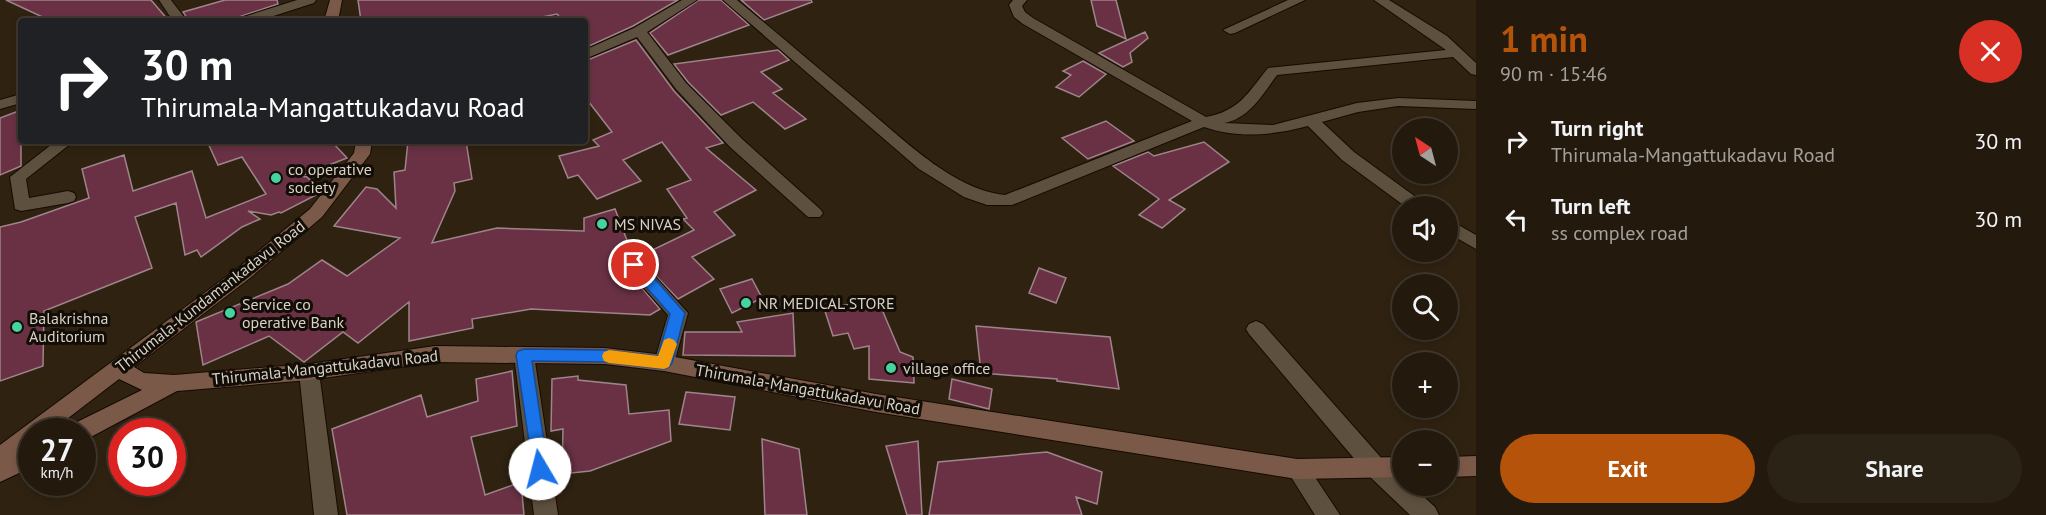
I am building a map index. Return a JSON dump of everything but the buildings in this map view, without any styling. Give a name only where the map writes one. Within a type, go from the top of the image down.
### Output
[{"type":"main road","points":[[332,18],[336,0]]},
{"type":"main road","name":"Thirumala-Kundamankadavu Road","points":[[53,418],[244,273],[316,213],[362,154],[364,144]]},
{"type":"main road","name":"Thirumala-Mangattukadavu Road","points":[[96,423],[174,383],[309,372],[435,354],[605,356],[664,363],[876,403],[1297,469],[1392,467]]},
{"type":"main road","points":[[118,368],[141,381],[174,383]]},
{"type":"main road","name":"Thirumala-Kundamankadavu Road","points":[[0,458],[18,444]]},
{"type":"main road","points":[[0,472],[18,463]]},
{"type":"main road","points":[[1458,467],[1476,466]]},
{"type":"street","points":[[165,0],[178,18]]},
{"type":"street","points":[[254,18],[310,0]]},
{"type":"street","points":[[588,54],[639,31],[692,0]]},
{"type":"street","points":[[729,0],[925,165],[970,194],[1006,201],[1204,122],[1228,118],[1244,108],[1273,71],[1454,53]]},
{"type":"street","points":[[1021,0],[1015,5],[1018,14],[1028,21],[1129,81],[1204,122],[1222,128],[1273,130],[1357,108],[1398,102],[1476,105]]},
{"type":"street","points":[[1230,30],[1299,0]]},
{"type":"street","points":[[1380,0],[1442,39],[1454,53],[1476,71]]},
{"type":"street","points":[[639,31],[681,86],[728,135],[814,213]]},
{"type":"street","points":[[0,105],[18,99]]},
{"type":"street","points":[[1311,120],[1348,156],[1402,196]]},
{"type":"street","points":[[62,144],[18,177],[21,205],[68,197]]},
{"type":"street","points":[[1458,231],[1476,243]]},
{"type":"street","points":[[634,265],[678,313],[664,363]]},
{"type":"street","points":[[1256,329],[1376,468],[1427,515]]},
{"type":"street","points":[[524,355],[546,515]]},
{"type":"street","points":[[309,372],[326,515]]},
{"type":"street","points":[[1297,469],[1329,515]]},
{"type":"slow traffic","points":[[609,356],[664,363],[669,344]]},
{"type":"place","name":"co operative society","points":[[276,178]]},
{"type":"place","name":"MS NIVAS","points":[[602,224]]},
{"type":"place","name":"NR MEDICAL STORE","points":[[746,303]]},
{"type":"place","name":"Service co operative Bank","points":[[230,313]]},
{"type":"place","name":"Balakrishna Auditorium","points":[[17,327]]},
{"type":"place","name":"village office","points":[[891,368]]},
{"type":"route","points":[[540,469],[524,355],[605,356],[664,363],[678,313],[634,265]]}]
